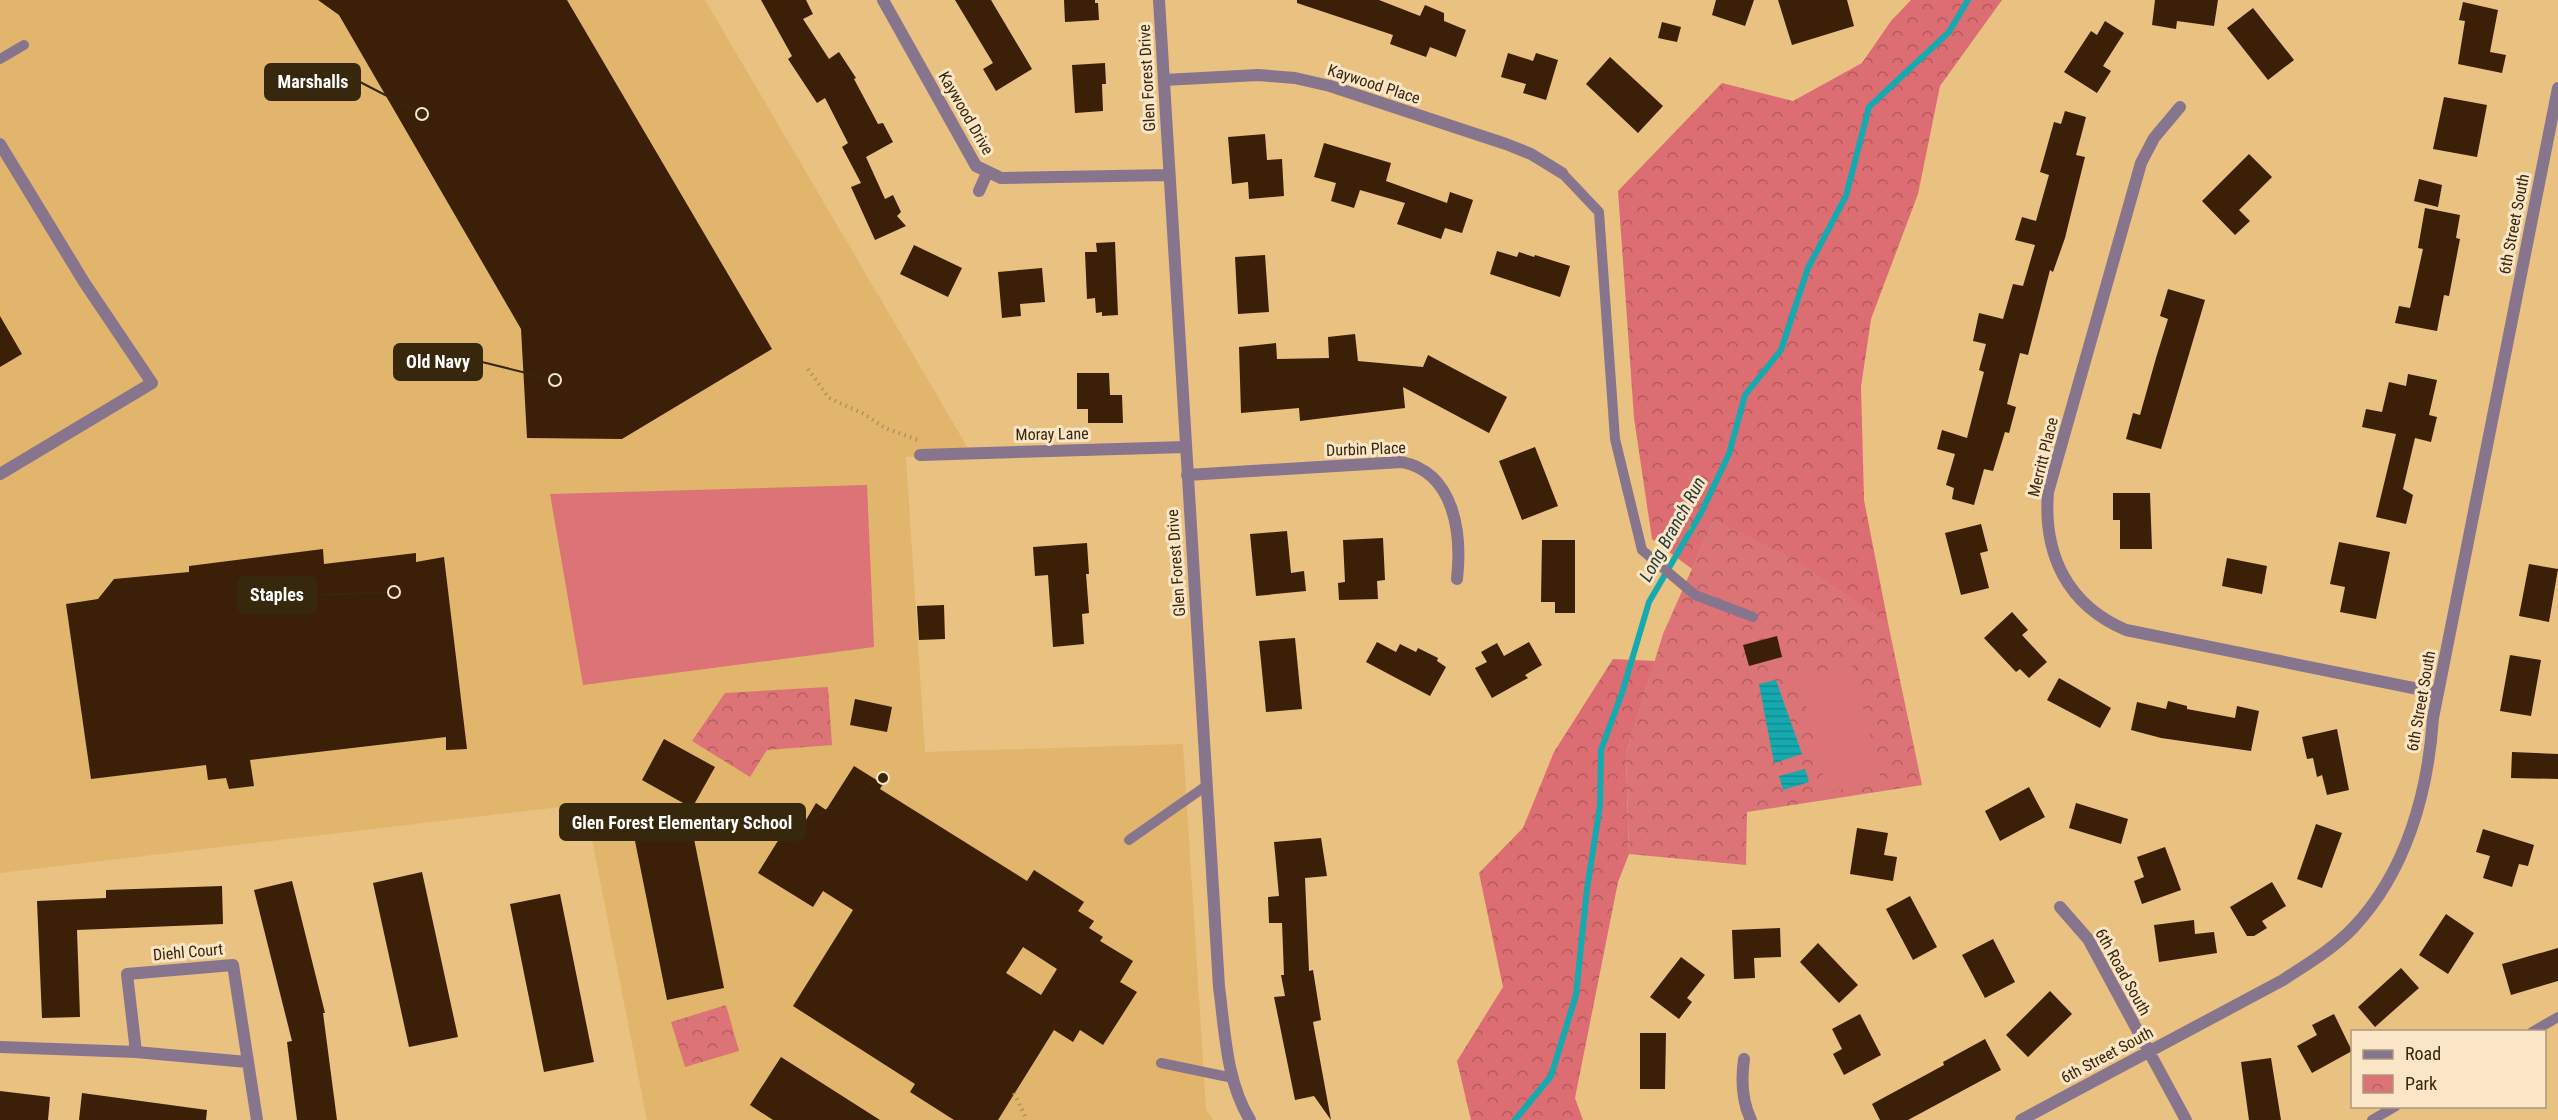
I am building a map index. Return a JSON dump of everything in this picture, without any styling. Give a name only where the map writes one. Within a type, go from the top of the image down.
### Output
[{"type":"street","name":"Kaywood Drive","points":[[883,0],[976,166],[987,173],[1000,178],[1169,175]]},
{"type":"street","name":"Glen Forest Drive","points":[[1159,0],[1219,987],[1228,1059],[1244,1110],[1250,1120]]},
{"type":"street","name":"Kaywood Place","points":[[1164,80],[1258,75],[1295,78],[1330,86],[1506,144],[1531,154],[1562,173]]},
{"type":"street","name":"6th Street South","points":[[2021,1120],[2283,980],[2322,955],[2352,930],[2385,887],[2404,850],[2416,817],[2431,743],[2433,718],[2558,88]]},
{"type":"street","name":"Merritt Place","points":[[2180,107],[2154,138],[2141,163],[2048,492],[2047,525],[2050,544],[2058,568],[2070,587],[2089,608],[2108,623],[2126,630],[2438,693]]},
{"type":"street","points":[[0,144],[84,282],[152,383],[0,474]]},
{"type":"street","points":[[979,191],[987,173]]},
{"type":"street","name":"Moray Lane","points":[[920,455],[1185,447]]},
{"type":"street","name":"Durbin Place","points":[[1187,475],[1402,462],[1415,465],[1428,472],[1443,489],[1449,501],[1457,528],[1460,555],[1457,579]]},
{"type":"street","name":"6th Road South","points":[[2060,907],[2088,939],[2186,1120]]},
{"type":"street","name":"Diehl Court","points":[[136,1052],[127,974],[233,964],[257,1120]]},
{"type":"street","points":[[0,1047],[136,1052],[247,1062]]},
{"type":"street","points":[[1744,1059],[1743,1097],[1751,1120]]},
{"type":"lane","points":[[0,59],[24,45]]},
{"type":"lane","points":[[1562,173],[1599,212],[1615,439],[1642,550],[1695,595],[1753,617]]},
{"type":"lane","points":[[1129,840],[1206,786]]},
{"type":"lane","points":[[2535,1030],[2558,1017]]},
{"type":"lane","points":[[1161,1063],[1233,1078]]},
{"type":"lane","points":[[2372,1120],[2394,1108]]},
{"type":"path","points":[[808,369],[829,398],[864,414],[885,428],[917,438],[920,441],[920,455]]},
{"type":"path","points":[[1674,518],[1711,542]]},
{"type":"path","points":[[1014,1094],[1027,1120]]},
{"type":"shaded area","points":[[0,0],[705,0],[972,455],[906,457],[925,752],[1183,744],[1206,1109],[1213,1120],[647,1120],[585,804],[0,873]]},
{"type":"green space","points":[[1911,0],[2002,0],[1940,86],[1918,194],[1871,319],[1861,387],[1864,500],[1888,623],[1714,519],[1692,569],[1652,539],[1634,418],[1618,191],[1722,83],[1793,101],[1862,63],[1891,21]]},
{"type":"green space","points":[[867,485],[874,647],[583,685],[550,494]]},
{"type":"green space","points":[[1714,519],[1798,561],[1888,623],[1922,785],[1747,812],[1746,865],[1629,854],[1626,753],[1663,634]]},
{"type":"green space","points":[[1613,659],[1655,661],[1626,753],[1629,854],[1618,882],[1575,1098],[1583,1120],[1471,1120],[1457,1061],[1503,987],[1479,873],[1523,828],[1554,752]]},
{"type":"green space","points":[[1852,663],[1881,779],[1827,793],[1799,677]]},
{"type":"green space","points":[[828,687],[832,745],[767,750],[750,777],[692,741],[725,693]]},
{"type":"green space","points":[[726,1005],[739,1051],[685,1067],[671,1022]]},
{"type":"water","points":[[1776,680],[1802,754],[1774,763],[1759,684]]},
{"type":"water","points":[[1805,769],[1809,782],[1783,790],[1779,776]]},
{"type":"building","points":[[318,0],[567,0],[772,349],[622,439],[527,438],[521,329],[339,15]]},
{"type":"building","points":[[761,0],[806,0],[813,14],[803,19],[829,59],[839,52],[856,78],[854,79],[878,124],[883,123],[893,142],[866,157],[885,199],[893,195],[901,212],[897,216],[906,226],[875,240],[851,187],[861,183],[842,147],[848,143],[825,98],[817,103],[788,59],[792,56]]},
{"type":"building","points":[[955,0],[991,0],[1032,69],[996,91],[983,69],[993,63]]},
{"type":"building","points":[[1064,0],[1095,0],[1095,3],[1098,3],[1099,20],[1065,22]]},
{"type":"building","points":[[1297,0],[1379,0],[1420,16],[1425,5],[1444,13],[1444,21],[1466,30],[1456,57],[1430,47],[1426,57],[1390,44],[1393,35],[1297,3]]},
{"type":"building","points":[[1716,0],[1754,0],[1745,26],[1712,15]]},
{"type":"building","points":[[1778,0],[1847,0],[1854,26],[1792,45]]},
{"type":"building","points":[[2155,0],[2218,0],[2214,26],[2177,21],[2176,29],[2152,25]]},
{"type":"building","points":[[2463,2],[2498,10],[2490,52],[2506,55],[2502,73],[2458,64],[2465,21],[2459,20]]},
{"type":"building","points":[[2253,8],[2294,60],[2268,80],[2227,28]]},
{"type":"building","points":[[2105,21],[2124,33],[2103,66],[2111,71],[2097,93],[2064,72],[2091,31],[2097,35]]},
{"type":"building","points":[[1662,22],[1681,27],[1677,42],[1658,38]]},
{"type":"building","points":[[1508,53],[1533,61],[1536,53],[1558,60],[1546,100],[1523,93],[1526,84],[1501,77]]},
{"type":"building","points":[[1610,57],[1663,106],[1638,133],[1586,84]]},
{"type":"building","points":[[1105,63],[1106,84],[1102,84],[1103,111],[1075,113],[1072,65]]},
{"type":"building","points":[[2444,97],[2487,105],[2477,157],[2433,149]]},
{"type":"building","points":[[2065,111],[2086,117],[2076,155],[2085,157],[2065,238],[2053,272],[2050,270],[2028,355],[2020,353],[2007,404],[2016,407],[2009,433],[2005,432],[1993,471],[1984,469],[1974,505],[1952,499],[1954,488],[1946,485],[1955,454],[1937,449],[1942,430],[1967,438],[1984,372],[1979,370],[1986,344],[1973,341],[1979,313],[2003,319],[2013,284],[2023,286],[2035,245],[2015,240],[2022,217],[2036,221],[2049,175],[2040,172],[2054,122],[2061,124]]},
{"type":"building","points":[[1265,134],[1267,160],[1282,159],[1284,196],[1249,199],[1248,182],[1232,184],[1228,137]]},
{"type":"building","points":[[1324,143],[1391,163],[1386,181],[1447,203],[1450,192],[1473,200],[1462,233],[1445,228],[1441,239],[1397,224],[1405,203],[1360,190],[1354,208],[1331,201],[1336,183],[1314,177]]},
{"type":"building","points":[[2249,154],[2272,177],[2239,210],[2250,221],[2235,235],[2202,201]]},
{"type":"building","points":[[2419,179],[2442,185],[2438,207],[2414,201]]},
{"type":"building","points":[[2425,208],[2460,215],[2456,238],[2460,239],[2449,296],[2444,295],[2437,331],[2395,323],[2399,306],[2410,308],[2423,249],[2418,248]]},
{"type":"building","points":[[1115,242],[1118,315],[1102,316],[1102,312],[1096,313],[1095,298],[1087,299],[1085,252],[1097,252],[1096,243]]},
{"type":"building","points":[[914,245],[962,268],[948,297],[900,274]]},
{"type":"building","points":[[1497,251],[1517,257],[1519,252],[1534,257],[1535,255],[1570,266],[1560,297],[1490,274]]},
{"type":"building","points":[[1265,255],[1269,312],[1238,314],[1235,257]]},
{"type":"building","points":[[1042,268],[1045,302],[1020,304],[1021,316],[1002,318],[998,272]]},
{"type":"building","points":[[2168,289],[2205,300],[2161,449],[2126,439],[2133,413],[2140,415],[2168,319],[2160,316]]},
{"type":"building","points":[[0,316],[22,354],[0,367]]},
{"type":"building","points":[[1355,334],[1358,361],[1423,367],[1428,355],[1507,397],[1489,433],[1403,387],[1405,408],[1300,421],[1299,408],[1241,413],[1239,347],[1276,343],[1277,359],[1329,358],[1328,337]]},
{"type":"building","points":[[1077,373],[1109,373],[1110,395],[1122,395],[1123,423],[1088,423],[1088,409],[1077,409]]},
{"type":"building","points":[[2408,374],[2437,380],[2429,415],[2437,417],[2431,442],[2415,438],[2403,489],[2413,495],[2406,524],[2376,517],[2396,434],[2362,427],[2366,409],[2382,412],[2389,382],[2406,386]]},
{"type":"building","points":[[1535,447],[1558,506],[1522,520],[1499,461]]},
{"type":"building","points":[[2113,493],[2150,493],[2152,549],[2120,549],[2120,520],[2113,520]]},
{"type":"building","points":[[1981,524],[1988,551],[1980,553],[1989,588],[1961,595],[1945,533]]},
{"type":"building","points":[[1287,531],[1291,573],[1304,571],[1306,591],[1256,596],[1250,534]]},
{"type":"building","points":[[1383,538],[1385,580],[1377,581],[1378,599],[1339,600],[1338,583],[1345,582],[1343,540]]},
{"type":"building","points":[[1542,540],[1575,540],[1575,613],[1555,613],[1555,602],[1541,602]]},
{"type":"building","points":[[2339,542],[2390,552],[2376,619],[2340,612],[2345,587],[2330,584]]},
{"type":"building","points":[[1087,543],[1089,574],[1086,574],[1089,613],[1082,614],[1084,644],[1053,647],[1048,575],[1035,576],[1033,547]]},
{"type":"building","points":[[323,549],[324,564],[416,553],[416,562],[444,557],[467,749],[446,750],[446,737],[250,760],[254,786],[229,789],[226,778],[208,780],[206,765],[91,779],[66,604],[98,599],[114,579],[189,572],[189,566]]},
{"type":"building","points":[[2227,558],[2267,566],[2262,594],[2222,586]]},
{"type":"building","points":[[2529,564],[2558,569],[2549,622],[2519,616]]},
{"type":"building","points":[[944,605],[945,639],[919,640],[917,606]]},
{"type":"building","points":[[2012,612],[2028,630],[2022,635],[2047,662],[2029,678],[2020,669],[2016,672],[1984,638]]},
{"type":"building","points":[[1777,636],[1782,657],[1749,666],[1743,645]]},
{"type":"building","points":[[1295,638],[1302,709],[1266,712],[1259,641]]},
{"type":"building","points":[[1377,642],[1396,652],[1400,644],[1416,652],[1418,648],[1438,658],[1437,661],[1446,667],[1430,696],[1366,662]]},
{"type":"building","points":[[1529,642],[1542,665],[1525,675],[1528,678],[1492,698],[1475,668],[1487,662],[1481,652],[1497,643],[1504,656]]},
{"type":"building","points":[[2510,655],[2541,660],[2531,716],[2500,711]]},
{"type":"building","points":[[2059,678],[2111,708],[2100,728],[2047,700]]},
{"type":"building","points":[[855,699],[892,707],[887,732],[850,725]]},
{"type":"building","points":[[2168,701],[2187,706],[2187,709],[2235,718],[2237,706],[2259,711],[2251,751],[2161,738],[2131,730],[2137,702],[2166,709]]},
{"type":"building","points":[[2337,729],[2349,790],[2327,795],[2322,775],[2317,777],[2313,758],[2307,759],[2302,737]]},
{"type":"building","points":[[664,739],[715,767],[692,808],[642,780]]},
{"type":"building","points":[[2512,752],[2558,754],[2558,779],[2511,778]]},
{"type":"building","points":[[854,766],[883,784],[880,789],[1027,881],[1034,870],[1084,902],[1078,911],[1094,921],[1089,928],[1103,937],[1100,941],[1133,961],[1120,982],[1137,992],[1103,1045],[1080,1030],[1073,1042],[1054,1030],[998,1120],[954,1120],[910,1092],[915,1084],[793,1006],[853,910],[823,891],[813,907],[758,873],[789,823],[800,830],[816,803],[826,810]],"holes":[[[1023,947],[1057,969],[1041,995],[1006,973]]]},
{"type":"building","points":[[2029,787],[2045,817],[2000,841],[1985,811]]},
{"type":"building","points":[[2076,803],[2128,819],[2121,844],[2069,828]]},
{"type":"building","points":[[2316,824],[2342,833],[2322,888],[2297,879]]},
{"type":"building","points":[[1857,828],[1888,833],[1884,855],[1897,857],[1893,881],[1850,874]]},
{"type":"building","points":[[692,829],[724,988],[667,1000],[635,841]]},
{"type":"building","points":[[2483,829],[2534,845],[2528,866],[2519,864],[2512,887],[2483,878],[2490,856],[2476,852]]},
{"type":"building","points":[[1321,838],[1327,876],[1305,878],[1309,971],[1313,970],[1321,1020],[1313,1022],[1331,1120],[1314,1096],[1295,1100],[1274,997],[1285,996],[1281,975],[1284,975],[1282,923],[1269,923],[1268,897],[1279,896],[1274,842]]},
{"type":"building","points":[[2165,847],[2181,890],[2142,904],[2134,881],[2144,877],[2137,857]]},
{"type":"building","points":[[422,872],[458,1037],[409,1047],[373,883]]},
{"type":"building","points":[[292,881],[325,1013],[323,1013],[337,1120],[297,1120],[287,1042],[292,1041],[254,890]]},
{"type":"building","points":[[2272,882],[2286,906],[2262,921],[2267,928],[2254,936],[2247,936],[2230,907]]},
{"type":"building","points":[[222,886],[223,924],[77,930],[80,1017],[42,1018],[37,901],[106,898],[106,890]]},
{"type":"building","points":[[560,894],[594,1062],[544,1072],[510,904]]},
{"type":"building","points":[[1910,896],[1937,947],[1913,960],[1886,909]]},
{"type":"building","points":[[2446,914],[2474,933],[2448,974],[2419,955]]},
{"type":"building","points":[[2194,920],[2195,934],[2214,932],[2217,953],[2159,962],[2154,925]]},
{"type":"building","points":[[1780,928],[1781,957],[1754,958],[1755,978],[1734,979],[1732,930]]},
{"type":"building","points":[[1993,939],[2015,982],[1985,998],[1962,955]]},
{"type":"building","points":[[1818,943],[1858,985],[1839,1003],[1800,962]]},
{"type":"building","points":[[2558,948],[2558,981],[2511,995],[2502,964]]},
{"type":"building","points":[[1681,957],[1705,975],[1687,998],[1692,1002],[1679,1019],[1650,997]]},
{"type":"building","points":[[2401,968],[2419,988],[2375,1027],[2358,1007]]},
{"type":"building","points":[[2050,991],[2072,1014],[2028,1057],[2006,1035]]},
{"type":"building","points":[[1860,1014],[1881,1055],[1844,1075],[1833,1054],[1842,1049],[1832,1029]]},
{"type":"building","points":[[2334,1014],[2351,1052],[2312,1073],[2297,1046],[2317,1035],[2312,1025]]},
{"type":"building","points":[[1640,1033],[1666,1033],[1665,1089],[1640,1089]]},
{"type":"building","points":[[1985,1039],[2001,1070],[1908,1120],[1880,1120],[1872,1104],[1944,1065],[1943,1062]]},
{"type":"building","points":[[781,1057],[880,1120],[773,1120],[750,1105]]},
{"type":"building","points":[[2271,1058],[2281,1120],[2249,1120],[2241,1062]]},
{"type":"building","points":[[0,1091],[50,1097],[48,1120],[0,1120]]},
{"type":"building","points":[[82,1093],[207,1110],[206,1120],[79,1120]]},
{"type":"waterway","name":"Long Branch Run","points":[[1515,1120],[1551,1076],[1576,995],[1587,889],[1600,805],[1601,750],[1622,693],[1649,602],[1701,513],[1729,454],[1745,395],[1781,350],[1808,268],[1846,196],[1869,107],[1949,32],[1968,0]]},
{"type":"place","name":"Marshalls","points":[[422,114]]},
{"type":"place","name":"Old Navy","points":[[555,380]]},
{"type":"place","name":"Staples","points":[[394,592]]},
{"type":"place","name":"Glen Forest Elementary School","points":[[883,778]]}]
